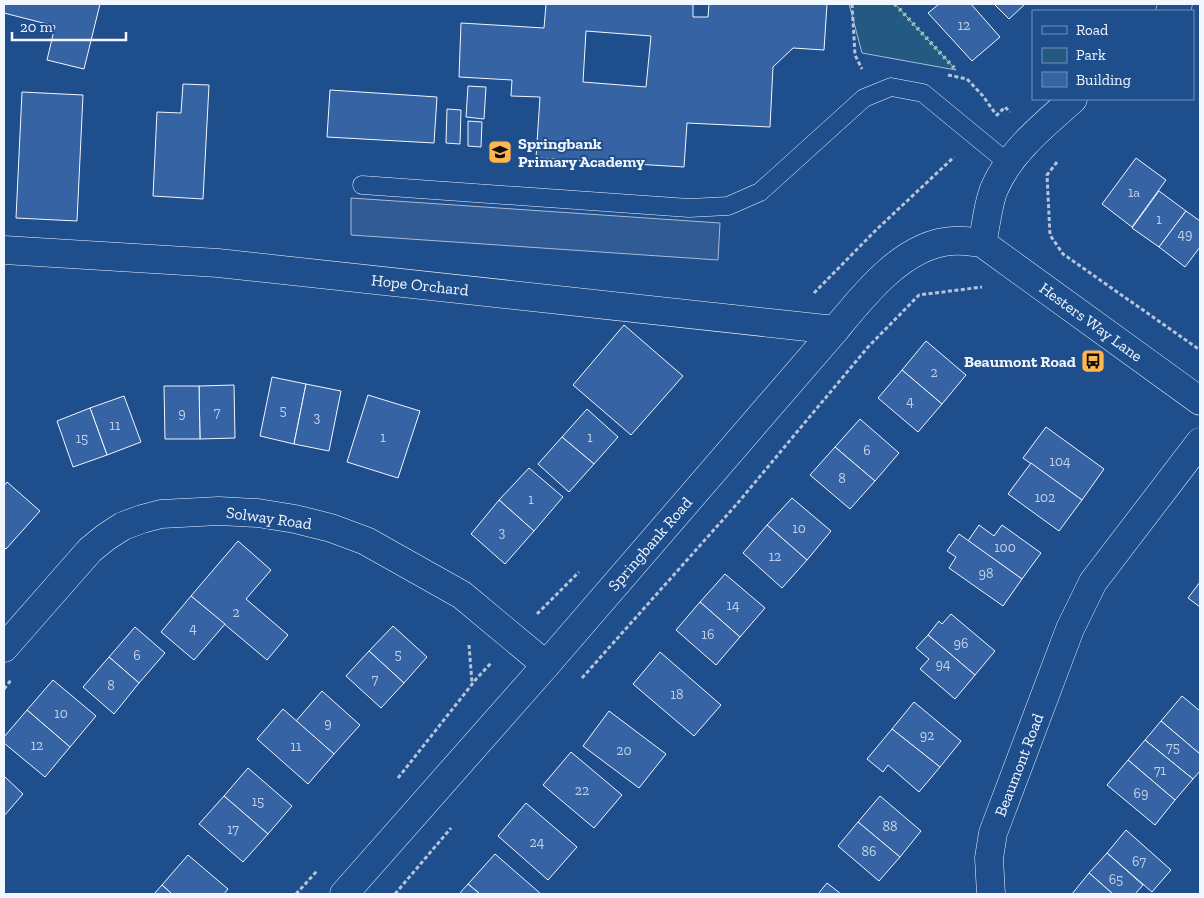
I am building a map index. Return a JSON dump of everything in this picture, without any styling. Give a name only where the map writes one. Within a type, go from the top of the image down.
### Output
[{"type":"street","points":[[982,243],[994,189],[1008,163],[1032,136],[1072,100]]},
{"type":"street","name":"Springbank Road","points":[[344,894],[546,665],[867,291],[908,257],[936,244],[951,241],[982,243]]},
{"type":"street","name":"Hesters Way Lane","points":[[982,243],[1200,401]]},
{"type":"street","name":"Hope Orchard","points":[[4,250],[218,263],[835,330]]},
{"type":"street","name":"Beaumont Road","points":[[990,894],[989,858],[993,834],[1070,629],[1093,582],[1200,442]]},
{"type":"street","name":"Solway Road","points":[[4,648],[90,550],[123,526],[142,518],[161,514],[220,511],[295,519],[331,528],[366,541],[462,594],[546,665]]},
{"type":"lane","points":[[362,185],[689,208],[728,206],[760,192],[864,98],[891,87],[923,93],[1008,163]]},
{"type":"path","points":[[852,4],[855,55],[863,72]]},
{"type":"path","points":[[579,683],[736,505],[868,347],[919,295],[981,286],[989,292]]},
{"type":"path","points":[[469,645],[472,684]]},
{"type":"path","points":[[4,689],[14,676]]},
{"type":"path","points":[[395,894],[452,826]]},
{"type":"green space","points":[[849,4],[895,4],[956,70],[862,53]]},
{"type":"shaded area","points":[[351,198],[720,223],[718,260],[351,235]]},
{"type":"building","points":[[4,4],[100,4],[84,69],[47,60],[55,26],[4,13]]},
{"type":"building","points":[[546,4],[693,4],[693,17],[708,17],[709,4],[827,4],[824,50],[793,48],[773,67],[770,127],[687,123],[684,167],[536,158],[540,97],[511,96],[512,80],[459,77],[461,23],[544,28]],"holes":[[[586,31],[651,36],[646,87],[583,82]]]},
{"type":"building","points":[[939,4],[971,4],[1000,37],[972,61],[928,13]]},
{"type":"building","points":[[994,4],[1025,4],[1009,19]]},
{"type":"building","points":[[183,84],[209,85],[203,199],[153,196],[157,112],[181,113]]},
{"type":"building","points":[[468,86],[486,87],[484,119],[466,117]]},
{"type":"building","points":[[330,90],[437,97],[434,143],[327,137]]},
{"type":"building","points":[[22,92],[83,95],[77,221],[16,218]]},
{"type":"building","points":[[447,109],[461,110],[460,144],[446,143]]},
{"type":"building","points":[[468,121],[482,122],[481,147],[468,146]]},
{"type":"building","points":[[1136,158],[1166,180],[1132,227],[1102,204]]},
{"type":"building","points":[[1159,191],[1186,211],[1159,247],[1132,228]]},
{"type":"building","points":[[1186,211],[1200,221],[1200,247],[1185,267],[1159,247]]},
{"type":"building","points":[[624,325],[683,376],[631,435],[573,385]]},
{"type":"building","points":[[926,341],[966,375],[942,404],[902,370]]},
{"type":"building","points":[[902,370],[942,404],[918,432],[878,398]]},
{"type":"building","points":[[272,377],[306,384],[294,444],[260,436]]},
{"type":"building","points":[[306,384],[341,391],[329,451],[294,444]]},
{"type":"building","points":[[234,385],[235,438],[200,439],[199,386]]},
{"type":"building","points":[[164,386],[199,386],[200,439],[165,439]]},
{"type":"building","points":[[368,395],[420,411],[398,478],[347,462]]},
{"type":"building","points":[[124,396],[141,442],[107,455],[90,408]]},
{"type":"building","points":[[90,408],[107,455],[73,467],[57,421]]},
{"type":"building","points":[[587,409],[618,437],[594,464],[562,437]]},
{"type":"building","points":[[860,419],[899,453],[875,481],[835,447]]},
{"type":"building","points":[[1046,427],[1104,469],[1082,500],[1023,458]]},
{"type":"building","points":[[562,437],[594,464],[569,492],[538,464]]},
{"type":"building","points":[[835,447],[875,481],[850,509],[810,475]]},
{"type":"building","points":[[1031,463],[1082,500],[1059,531],[1008,494]]},
{"type":"building","points":[[529,468],[563,497],[534,531],[499,500]]},
{"type":"building","points":[[7,482],[40,511],[6,549],[4,547],[4,486]]},
{"type":"building","points":[[792,498],[831,531],[807,560],[767,525]]},
{"type":"building","points":[[499,500],[534,531],[505,564],[471,534]]},
{"type":"building","points":[[767,525],[807,560],[782,588],[743,553]]},
{"type":"building","points":[[979,525],[994,536],[1002,525],[1041,553],[1022,579],[968,541]]},
{"type":"building","points":[[959,534],[1022,579],[1003,606],[949,568],[956,557],[947,551]]},
{"type":"building","points":[[238,541],[271,570],[246,599],[288,635],[267,660],[191,596]]},
{"type":"building","points":[[725,574],[765,608],[740,637],[700,602]]},
{"type":"building","points":[[1200,582],[1200,607],[1188,598]]},
{"type":"building","points":[[191,596],[225,624],[194,660],[161,632]]},
{"type":"building","points":[[700,602],[740,637],[716,665],[676,630]]},
{"type":"building","points":[[951,614],[995,651],[975,675],[928,635],[939,621],[942,624]]},
{"type":"building","points":[[393,626],[427,657],[404,683],[369,651]]},
{"type":"building","points":[[135,627],[165,653],[139,683],[109,657]]},
{"type":"building","points":[[928,635],[975,675],[955,699],[920,669],[929,659],[916,648]]},
{"type":"building","points":[[369,651],[404,683],[381,708],[346,676]]},
{"type":"building","points":[[660,652],[721,705],[694,736],[633,684]]},
{"type":"building","points":[[109,657],[139,683],[114,714],[83,687]]},
{"type":"building","points":[[53,680],[96,716],[70,747],[27,710]]},
{"type":"building","points":[[322,691],[360,725],[334,754],[296,721]]},
{"type":"building","points":[[1182,696],[1200,711],[1200,754],[1161,721]]},
{"type":"building","points":[[914,702],[961,741],[940,767],[892,729]]},
{"type":"building","points":[[283,709],[334,754],[308,784],[257,739]]},
{"type":"building","points":[[27,710],[70,747],[45,777],[4,743],[4,737]]},
{"type":"building","points":[[609,711],[666,754],[639,788],[583,746]]},
{"type":"building","points":[[1161,721],[1200,754],[1200,771],[1193,779],[1145,740]]},
{"type":"building","points":[[892,729],[940,767],[919,792],[888,765],[883,772],[867,759]]},
{"type":"building","points":[[1145,740],[1193,779],[1175,800],[1128,760]]},
{"type":"building","points":[[571,752],[622,795],[594,828],[543,785]]},
{"type":"building","points":[[1128,760],[1175,800],[1155,825],[1107,785]]},
{"type":"building","points":[[248,768],[292,806],[268,834],[224,796]]},
{"type":"building","points":[[4,776],[23,794],[4,816]]},
{"type":"building","points":[[224,796],[268,834],[243,862],[199,824]]},
{"type":"building","points":[[880,796],[921,831],[900,857],[858,822]]},
{"type":"building","points":[[526,803],[577,847],[548,880],[498,836]]},
{"type":"building","points":[[858,822],[900,857],[879,881],[838,846]]},
{"type":"building","points":[[1126,830],[1171,870],[1152,892],[1107,853]]},
{"type":"building","points":[[1107,853],[1143,885],[1135,894],[1113,894],[1089,873]]},
{"type":"building","points":[[495,854],[541,894],[480,894],[468,884]]},
{"type":"building","points":[[188,855],[228,889],[224,894],[172,894],[162,885]]},
{"type":"building","points":[[1089,873],[1113,894],[1072,894]]},
{"type":"building","points":[[827,883],[841,894],[818,894]]},
{"type":"building","points":[[468,884],[480,894],[459,894]]},
{"type":"building","points":[[162,885],[172,894],[154,894]]},
{"type":"hedge","points":[[895,4],[956,70]]},
{"type":"place","name":"Springbank Primary Academy","points":[[500,152]]},
{"type":"place","name":"Beaumont Road","points":[[1093,361]]}]
